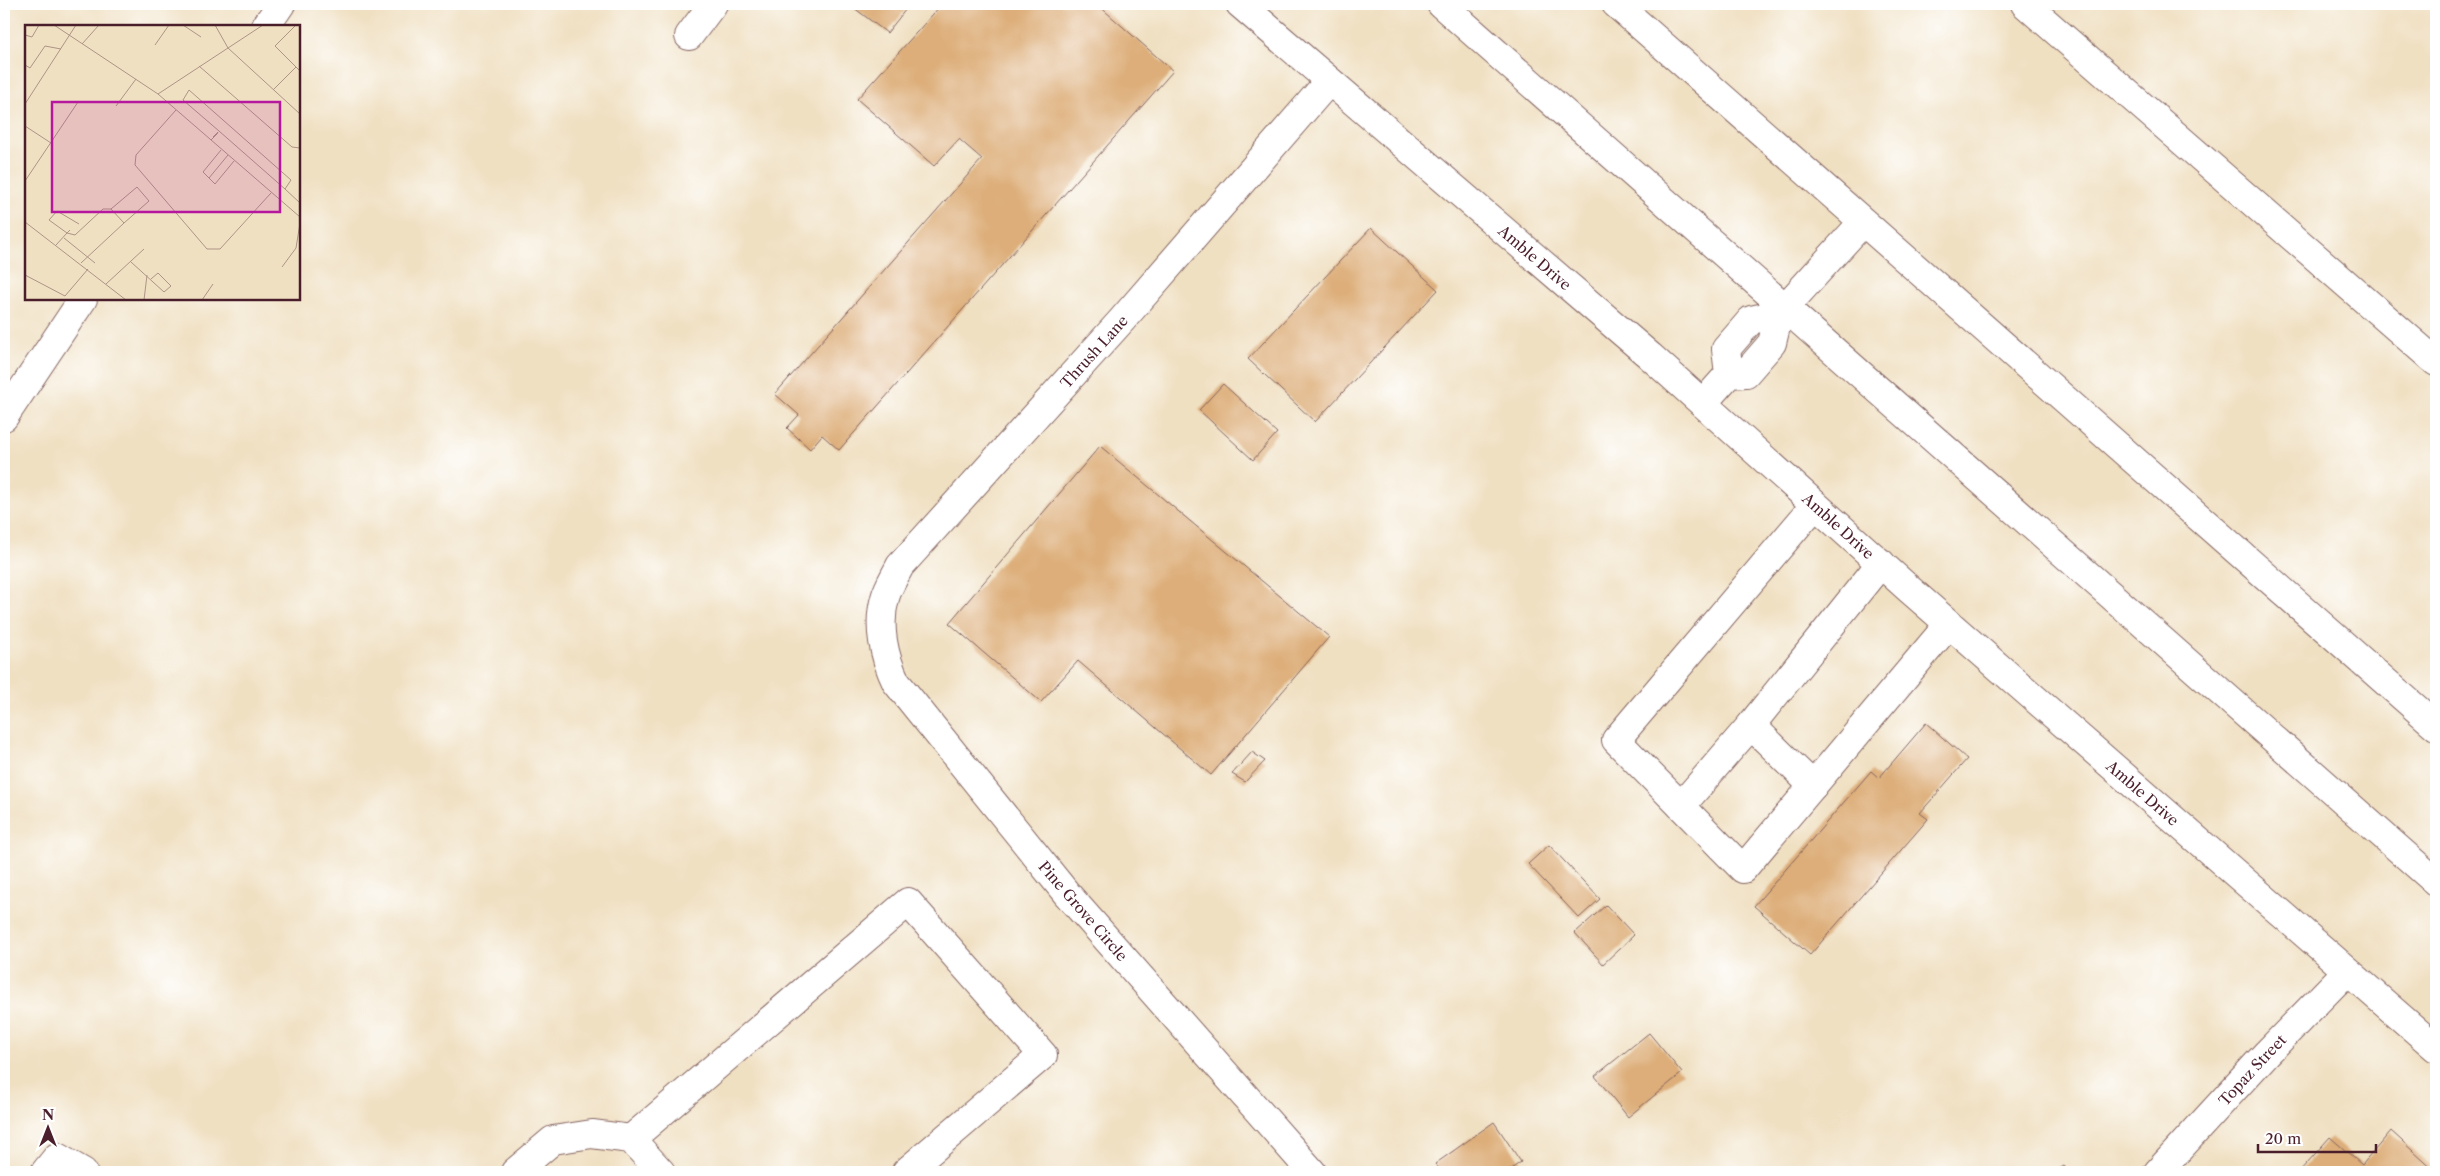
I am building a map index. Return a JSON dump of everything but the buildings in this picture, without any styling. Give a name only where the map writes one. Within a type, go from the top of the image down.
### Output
[{"type":"street","points":[[267,25],[282,4]]},
{"type":"street","points":[[689,36],[713,4]]},
{"type":"street","name":"Amble Drive","points":[[1240,4],[1703,403],[1949,624],[2436,1048]]},
{"type":"street","points":[[1441,4],[1782,311],[2436,882]]},
{"type":"street","points":[[1616,4],[2436,726]]},
{"type":"street","points":[[2025,4],[2436,362]]},
{"type":"street","name":"Thrush Lane","points":[[881,632],[885,598],[900,566],[1122,320],[1329,81]]},
{"type":"street","points":[[1703,403],[1730,374],[1746,374],[1772,344],[1782,311],[1863,222]]},
{"type":"street","points":[[4,417],[82,300]]},
{"type":"street","points":[[1815,504],[1616,740],[1743,869],[1949,624]]},
{"type":"street","points":[[1681,806],[1751,725],[1881,563]]},
{"type":"street","name":"Pine Grove Circle","points":[[881,632],[888,667],[896,682],[1067,894],[1312,1172]]},
{"type":"street","points":[[1751,725],[1813,786]]},
{"type":"street","points":[[631,1140],[908,902],[1043,1055],[906,1172]]},
{"type":"street","name":"Topaz Street","points":[[2158,1172],[2267,1053],[2348,971]]},
{"type":"street","points":[[515,1172],[553,1140],[592,1134],[631,1140],[661,1172]]},
{"type":"street","points":[[45,1172],[57,1157],[83,1172]]}]
